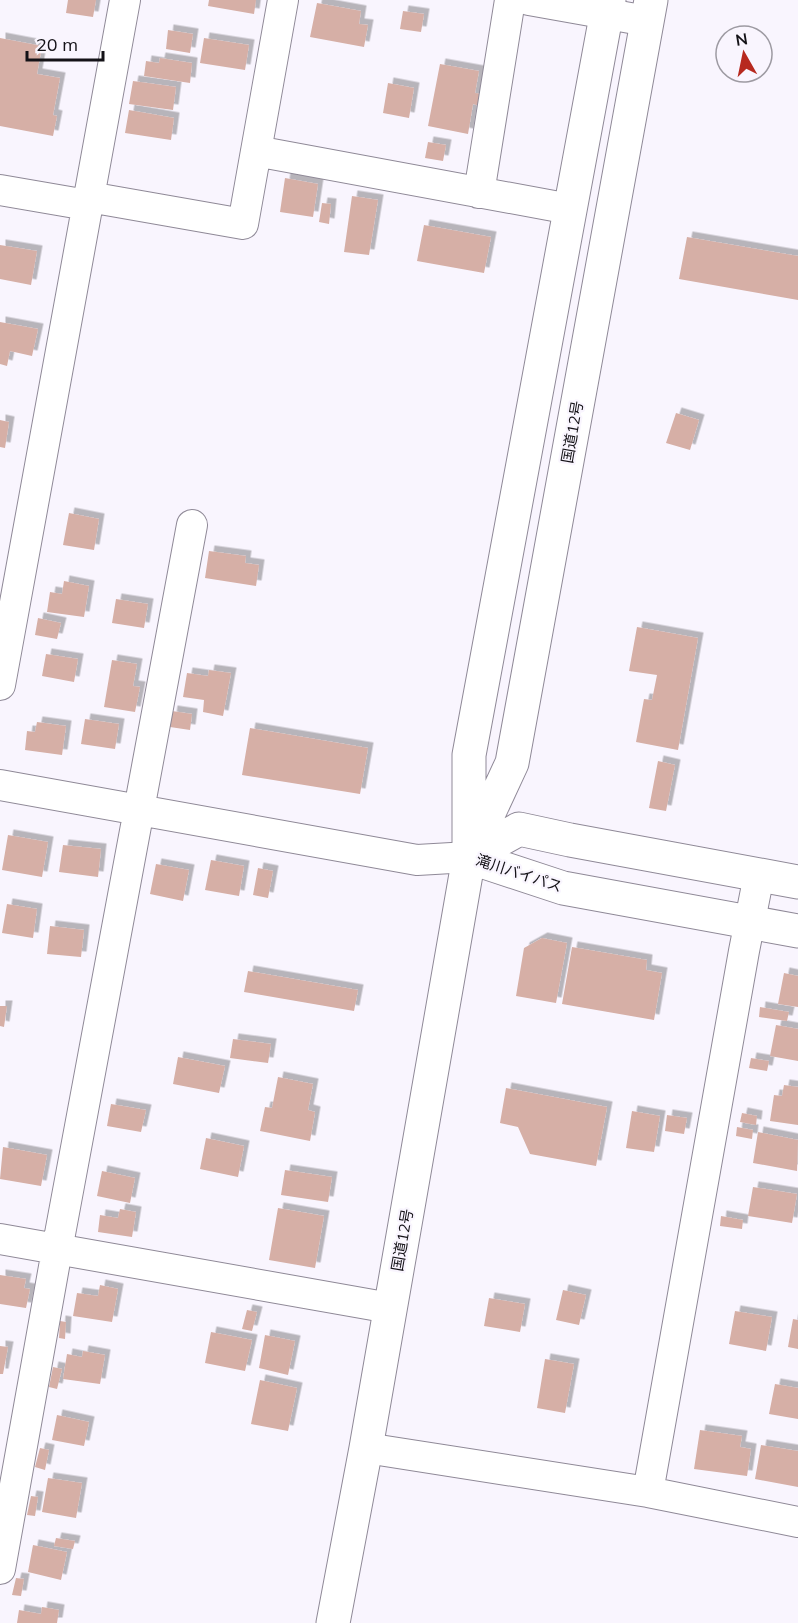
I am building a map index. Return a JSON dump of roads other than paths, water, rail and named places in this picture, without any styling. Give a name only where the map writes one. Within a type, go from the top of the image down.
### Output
[{"type":"highway","name":"国道12号","points":[[333,1623],[366,1448],[469,857],[469,755],[608,6]]},
{"type":"highway","name":"国道12号","points":[[469,857],[512,763],[649,11]]},
{"type":"highway","name":"滝川バイパス","points":[[469,857],[519,829],[798,882]]},
{"type":"highway","name":"滝川バイパス","points":[[469,857],[563,888],[798,930]]},
{"type":"street","points":[[0,685],[124,0]]},
{"type":"street","points":[[0,190],[243,224],[283,0]]},
{"type":"street","points":[[479,193],[510,0]]},
{"type":"street","points":[[529,0],[649,11]]},
{"type":"street","points":[[256,151],[570,209]]},
{"type":"street","points":[[0,1569],[192,525]]},
{"type":"street","points":[[0,785],[417,861],[469,857]]},
{"type":"street","points":[[648,1492],[759,875]]},
{"type":"street","points":[[0,1239],[390,1308]]},
{"type":"street","points":[[366,1448],[648,1492],[798,1522]]}]
